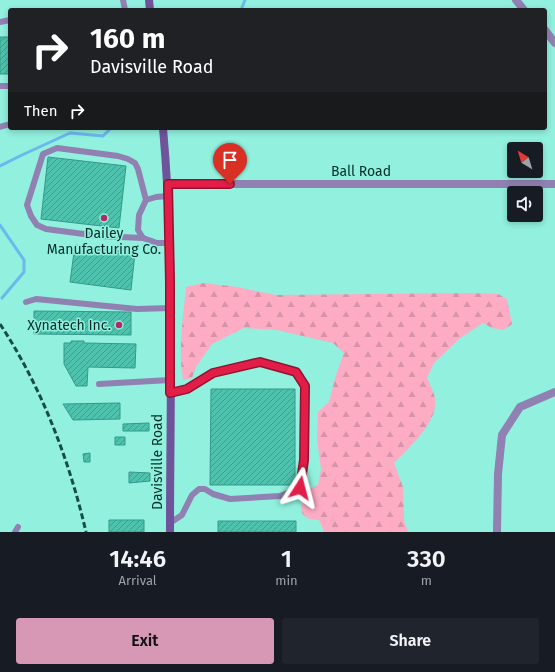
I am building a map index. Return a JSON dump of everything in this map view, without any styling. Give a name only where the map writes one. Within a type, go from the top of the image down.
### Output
[{"type":"street","points":[[516,0],[522,8]]},
{"type":"street","points":[[547,33],[555,43]]},
{"type":"street","name":"Davisville Road","points":[[162,130],[168,184],[170,243],[170,528]]},
{"type":"street","name":"Ball Road","points":[[168,184],[555,184]]},
{"type":"street","points":[[497,532],[498,474],[502,435],[520,407],[555,392]]},
{"type":"lane","points":[[144,238],[138,230],[139,215],[146,200],[135,163],[128,158],[118,156],[57,148],[43,154],[27,205],[31,216],[37,224],[46,229],[99,236],[144,238],[157,243],[170,243]]},
{"type":"lane","points":[[146,200],[168,196]]},
{"type":"lane","points":[[26,302],[36,299],[137,309],[171,308]]},
{"type":"lane","points":[[170,393],[187,389],[213,373],[260,362],[296,372],[305,386],[304,460],[300,488],[280,496],[230,499],[213,494],[205,488],[199,489],[192,495],[182,515],[170,528]]},
{"type":"lane","points":[[99,384],[170,380]]},
{"type":"green space","points":[[203,283],[237,287],[276,295],[469,293],[498,294],[507,299],[512,324],[504,330],[492,328],[483,323],[459,339],[434,363],[427,378],[435,399],[435,407],[432,416],[421,434],[394,463],[403,487],[404,520],[408,532],[324,532],[319,520],[309,519],[303,515],[301,508],[302,503],[307,491],[318,485],[321,469],[317,439],[318,412],[329,402],[336,375],[344,353],[333,343],[277,330],[244,328],[212,344],[196,367],[192,378],[183,380],[181,345],[186,287]]},
{"type":"building","points":[[0,37],[8,37],[8,74],[0,74]]},
{"type":"building","points":[[48,157],[126,166],[119,228],[41,219]]},
{"type":"building","points":[[75,245],[135,253],[131,290],[70,282]]},
{"type":"building","points":[[34,311],[131,312],[131,335],[34,334]]},
{"type":"building","points":[[71,341],[84,341],[84,343],[136,344],[135,368],[88,367],[87,386],[76,386],[64,364],[64,343],[71,343]]},
{"type":"building","points":[[211,389],[295,389],[295,485],[210,485]]},
{"type":"building","points":[[120,403],[120,419],[73,420],[63,404]]},
{"type":"building","points":[[149,423],[149,431],[123,431],[123,424]]},
{"type":"building","points":[[115,437],[125,437],[125,445],[115,445]]},
{"type":"building","points":[[90,453],[90,462],[84,462],[83,454]]},
{"type":"building","points":[[129,472],[150,473],[150,481],[129,483]]},
{"type":"building","points":[[109,520],[144,520],[144,532],[109,532]]},
{"type":"building","points":[[218,521],[296,521],[296,532],[218,532]]},
{"type":"waterway","points":[[242,8],[245,0]]},
{"type":"waterway","points":[[0,166],[70,133],[103,136],[109,130]]},
{"type":"waterway","points":[[0,225],[24,260],[24,272],[2,298]]},
{"type":"railway","points":[[0,324],[28,372],[52,424],[71,477],[86,532]]},
{"type":"place","name":"Dailey Manufacturing Co.","points":[[104,218]]},
{"type":"place","name":"Xynatech Inc.","points":[[119,325]]},
{"type":"route","points":[[230,184],[168,184],[170,393],[187,389],[213,373],[260,362],[296,372],[305,386],[304,460],[300,488]]}]
